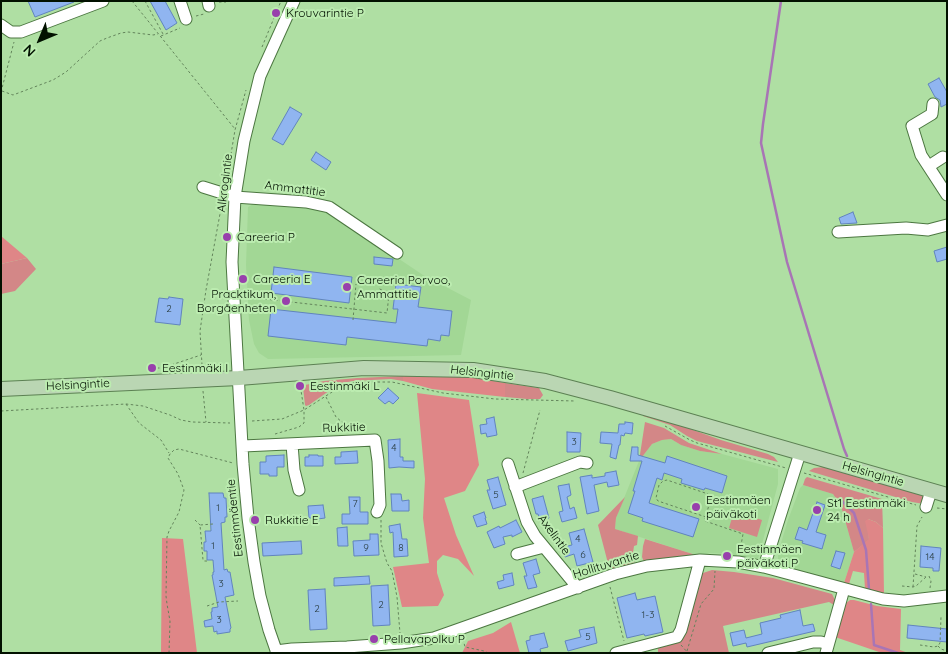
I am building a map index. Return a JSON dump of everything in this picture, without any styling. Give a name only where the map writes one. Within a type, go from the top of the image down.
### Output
[{"type":"main road","name":"Helsingintie","points":[[1,390],[239,378],[364,368],[473,370],[545,381],[610,398],[947,495]]},
{"type":"street","points":[[1,25],[10,32],[22,32],[103,1]]},
{"type":"street","points":[[180,1],[186,19]]},
{"type":"street","name":"Alkrogintie","points":[[239,378],[232,262],[235,197],[244,141],[260,76],[294,1]]},
{"type":"street","points":[[933,104],[932,114],[912,126],[922,155],[947,195]]},
{"type":"street","points":[[929,166],[943,157]]},
{"type":"street","name":"Ammattitie","points":[[203,188],[235,197],[306,202],[329,207],[397,253]]},
{"type":"street","points":[[838,232],[906,228],[928,230],[947,225]]},
{"type":"street","name":"Eestinmäentie","points":[[239,378],[248,518],[262,605],[276,652]]},
{"type":"street","name":"Rukkitie","points":[[243,446],[375,440],[380,504],[377,512]]},
{"type":"street","points":[[292,444],[294,470],[299,490]]},
{"type":"street","points":[[764,567],[800,453]]},
{"type":"street","points":[[519,485],[580,462],[587,463]]},
{"type":"street","name":"Axelintie","points":[[508,464],[519,485],[527,522],[535,536],[578,588]]},
{"type":"street","points":[[926,507],[931,491]]},
{"type":"street","points":[[517,554],[544,547]]},
{"type":"street","points":[[621,652],[677,637],[682,630],[700,560]]},
{"type":"street","name":"Hollituvantie","points":[[276,652],[292,649],[415,647],[434,638],[615,574],[663,564],[700,560],[738,562],[764,567],[883,599],[904,601],[947,596]]},
{"type":"street","points":[[827,649],[844,589]]},
{"type":"street","points":[[768,653],[813,642],[821,642],[827,649]]},
{"type":"path","points":[[132,1],[235,130]]},
{"type":"path","points":[[145,1],[164,34]]},
{"type":"path","points":[[16,33],[2,91],[13,95],[53,80],[66,72],[100,41],[107,38],[128,32],[158,34]]},
{"type":"path","points":[[354,320],[356,284]]},
{"type":"path","points":[[265,300],[387,313],[389,294],[378,288]]},
{"type":"path","points":[[152,368],[162,368],[202,354]]},
{"type":"path","points":[[275,434],[300,427],[304,423],[299,373]]},
{"type":"path","points":[[252,421],[282,419],[304,410],[350,383],[392,382],[443,393],[495,400],[580,401]]},
{"type":"path","points":[[202,391],[206,422]]},
{"type":"path","points":[[326,396],[336,417],[358,430],[363,441]]},
{"type":"path","points":[[126,404],[139,423],[161,440],[170,454]]},
{"type":"path","points":[[1,410],[126,404],[143,406],[181,420],[192,422],[232,423]]},
{"type":"path","points":[[519,485],[540,410]]},
{"type":"path","points":[[664,425],[698,443],[926,507],[947,509]]},
{"type":"path","points":[[169,653],[170,621],[166,596],[167,537],[178,512],[184,490],[178,474],[168,458],[174,450],[179,449],[236,464]]},
{"type":"path","points":[[706,517],[658,501],[656,498],[659,485],[667,480],[708,494],[711,498],[705,521],[743,534],[739,557]]},
{"type":"path","points":[[913,587],[917,526],[926,507]]},
{"type":"path","points":[[377,512],[381,520],[381,543],[387,563],[392,571],[397,597],[400,637]]},
{"type":"path","points":[[195,520],[200,525],[203,560],[207,561]]},
{"type":"path","points":[[200,525],[213,524]]},
{"type":"path","points":[[687,651],[702,604],[714,589],[715,566]]},
{"type":"path","points":[[902,586],[913,587],[920,584],[928,577],[930,572]]},
{"type":"path","points":[[914,574],[928,577],[931,581],[930,599]]},
{"type":"path","points":[[609,584],[621,652]]},
{"type":"path","points":[[207,606],[219,602],[238,600]]},
{"type":"path","points":[[938,646],[940,643],[942,617]]},
{"type":"path","points":[[462,636],[465,648],[488,653]]},
{"type":"path","points":[[920,645],[938,646],[947,650]]},
{"type":"shaded area","name":"Careeria Porvoo, Ammattitie","points":[[258,201],[326,210],[423,275],[471,300],[461,355],[268,359],[259,353],[254,344],[249,320],[246,265],[248,207]]},
{"type":"shaded area","points":[[1,236],[27,258],[1,264]]},
{"type":"shaded area","points":[[27,258],[36,269],[15,291],[1,294],[1,264]]},
{"type":"shaded area","points":[[403,376],[403,381],[391,379],[344,383],[336,386],[309,405],[305,405],[303,387],[305,385],[324,381]]},
{"type":"shaded area","points":[[403,376],[472,377],[505,383],[505,397],[432,389],[403,381]]},
{"type":"shaded area","points":[[505,383],[539,388],[543,395],[540,399],[505,397]]},
{"type":"shaded area","points":[[417,393],[469,400],[479,465],[465,491],[444,498],[456,535],[474,576],[458,559],[443,555],[437,561],[437,573],[444,595],[438,606],[402,607],[393,567],[429,563],[423,518],[425,479]]},
{"type":"shaded area","points":[[644,414],[768,454],[778,462],[697,441],[670,425],[643,416]]},
{"type":"shaded area","points":[[645,422],[664,428],[689,443],[722,454],[700,451],[681,445],[671,439],[652,444],[639,461]]},
{"type":"shaded area","name":"Eestinmäen päiväkoti","points":[[671,439],[681,445],[700,451],[722,454],[778,469],[778,484],[758,559],[753,560],[727,554],[710,553],[699,556],[615,529],[616,518],[639,461],[652,444]]},
{"type":"shaded area","points":[[824,467],[926,496],[924,504],[809,471],[814,468]]},
{"type":"shaded area","points":[[807,477],[882,499],[883,528],[876,522],[868,519],[869,540],[854,552],[841,506],[833,494],[803,485]]},
{"type":"shaded area","points":[[803,485],[833,494],[841,506],[854,552],[844,583],[781,565],[778,559],[788,520],[800,488]]},
{"type":"shaded area","points":[[625,497],[616,518],[615,529],[638,536],[637,545],[634,546],[633,553],[636,554],[635,561],[632,564],[610,571],[598,525]]},
{"type":"shaded area","points":[[734,511],[762,520],[757,537],[729,528]]},
{"type":"shaded area","points":[[868,519],[876,522],[883,528],[884,594],[865,589],[864,573],[853,571],[849,584],[844,583],[854,552],[869,539],[865,521]]},
{"type":"shaded area","points":[[162,538],[183,539],[197,653],[161,653]]},
{"type":"shaded area","points":[[645,539],[699,556],[644,562],[642,557]]},
{"type":"shaded area","points":[[712,570],[773,578],[832,594],[835,600],[834,605],[829,602],[723,626],[729,653],[658,653],[658,647],[674,643],[701,575]]},
{"type":"shaded area","points":[[850,600],[901,609],[900,650],[908,653],[882,653],[835,637],[845,604]]},
{"type":"shaded area","points":[[511,622],[520,653],[462,653],[468,641],[493,633]]},
{"type":"building","points":[[28,1],[74,1],[74,2],[35,17]]},
{"type":"building","points":[[150,1],[165,1],[177,23],[166,30]]},
{"type":"building","points":[[939,78],[947,92],[947,104],[941,107],[940,100],[935,97],[928,84]]},
{"type":"building","points":[[290,107],[302,114],[283,145],[272,139]]},
{"type":"building","points":[[316,152],[331,162],[326,170],[311,160]]},
{"type":"building","points":[[853,212],[857,223],[841,224],[839,218]]},
{"type":"building","points":[[947,247],[947,259],[937,262],[934,251]]},
{"type":"building","points":[[374,257],[393,259],[392,266],[374,264]]},
{"type":"building","points":[[274,267],[352,277],[349,303],[271,293]]},
{"type":"building","points":[[396,284],[421,287],[418,307],[452,311],[449,336],[441,335],[440,341],[428,339],[427,346],[347,337],[346,345],[268,336],[271,309],[396,323],[398,309],[393,309]]},
{"type":"building","points":[[169,297],[183,299],[180,325],[155,322],[159,298],[168,299]]},
{"type":"building","points":[[388,388],[399,398],[393,404],[389,401],[385,404],[378,398]]},
{"type":"building","points":[[494,417],[497,435],[487,437],[486,433],[481,434],[480,425],[487,424],[486,419]]},
{"type":"building","points":[[625,422],[633,423],[632,434],[625,433],[624,436],[621,435],[616,459],[610,457],[612,444],[600,443],[601,432],[618,433],[619,424],[625,424]]},
{"type":"building","points":[[567,432],[581,433],[580,452],[567,452]]},
{"type":"building","points":[[400,439],[400,457],[403,457],[403,461],[414,461],[414,468],[389,468],[388,440]]},
{"type":"building","points":[[632,447],[638,447],[638,455],[665,463],[667,456],[727,476],[722,493],[681,483],[682,479],[664,473],[662,480],[657,478],[649,503],[699,519],[693,537],[642,521],[643,518],[628,513],[642,461],[630,461]]},
{"type":"building","points":[[357,451],[358,463],[335,464],[335,457],[341,457],[341,452]]},
{"type":"building","points":[[284,455],[284,467],[277,467],[277,476],[260,474],[260,462],[266,462],[266,456]]},
{"type":"building","points":[[309,455],[323,456],[323,466],[305,466],[305,457],[309,457]]},
{"type":"building","points":[[616,471],[619,485],[608,487],[607,482],[594,485],[599,511],[587,514],[580,477],[592,475],[592,478],[605,476],[605,473]]},
{"type":"building","points":[[498,477],[506,505],[493,509],[487,490],[490,490],[487,480]]},
{"type":"building","points":[[569,484],[571,495],[567,497],[570,509],[574,507],[577,518],[562,522],[559,512],[563,511],[558,486]]},
{"type":"building","points":[[209,493],[223,493],[224,498],[226,498],[227,517],[225,517],[225,522],[221,523],[224,570],[227,569],[230,572],[234,595],[225,597],[231,628],[230,632],[217,634],[217,631],[214,632],[213,626],[205,627],[204,621],[212,619],[212,608],[218,607],[212,575],[214,572],[213,560],[207,560],[207,551],[204,551],[204,542],[206,542],[205,531],[211,531]]},
{"type":"building","points":[[391,494],[401,494],[402,501],[409,500],[409,511],[392,511]]},
{"type":"building","points":[[543,496],[549,518],[540,521],[532,499]]},
{"type":"building","points":[[349,497],[360,497],[360,512],[368,512],[368,524],[342,524],[342,514],[350,514]]},
{"type":"building","points":[[817,502],[825,505],[816,532],[826,535],[822,549],[795,539],[799,527],[807,530]]},
{"type":"building","points":[[323,505],[325,518],[312,522],[312,518],[309,518],[308,506]]},
{"type":"building","points":[[484,512],[487,524],[477,527],[473,516]]},
{"type":"building","points":[[516,520],[522,532],[512,537],[512,535],[503,537],[505,544],[494,548],[487,532]]},
{"type":"building","points":[[400,524],[402,539],[407,539],[408,556],[394,557],[393,532],[390,533],[389,526]]},
{"type":"building","points":[[347,527],[348,546],[338,546],[337,528]]},
{"type":"building","points":[[584,529],[593,562],[577,566],[574,554],[565,557],[563,547],[572,545],[569,533]]},
{"type":"building","points":[[370,534],[378,534],[379,555],[354,556],[353,541],[370,540]]},
{"type":"building","points":[[301,541],[302,554],[263,556],[262,543]]},
{"type":"building","points":[[921,546],[941,548],[939,571],[933,571],[933,568],[920,567]]},
{"type":"building","points":[[836,551],[845,553],[840,569],[831,566]]},
{"type":"building","points":[[536,559],[540,573],[533,575],[537,587],[528,589],[523,563]]},
{"type":"building","points":[[512,573],[514,585],[499,589],[497,582],[504,580],[503,575]]},
{"type":"building","points":[[369,576],[370,584],[334,586],[334,578]]},
{"type":"building","points":[[388,585],[390,625],[373,626],[371,586]]},
{"type":"building","points":[[325,589],[327,629],[310,630],[308,590]]},
{"type":"building","points":[[635,593],[637,600],[655,596],[663,632],[627,638],[617,598]]},
{"type":"building","points":[[800,610],[803,626],[813,624],[815,631],[747,647],[746,643],[733,646],[730,633],[744,630],[746,638],[762,634],[760,623],[781,618],[780,615]]},
{"type":"building","points":[[908,625],[947,629],[947,642],[907,638]]},
{"type":"building","points":[[594,627],[597,643],[568,651],[565,641],[581,637],[579,630]]},
{"type":"building","points":[[544,633],[548,647],[540,649],[541,653],[529,653],[526,641],[530,640],[530,636]]},
{"type":"waterway","points":[[781,1],[761,143],[787,262],[847,456]]},
{"type":"waterway","points":[[840,499],[854,513],[866,550],[869,589]]},
{"type":"waterway","points":[[871,604],[874,645],[898,653]]},
{"type":"place","name":"Krouvarintie P","points":[[276,13]]},
{"type":"place","name":"Careeria P","points":[[227,237]]},
{"type":"place","name":"Careeria E","points":[[243,279]]},
{"type":"place","name":"Careeria Porvoo, Ammattitie","points":[[347,287]]},
{"type":"place","name":"Pracktikum, Borgåenheten","points":[[286,301]]},
{"type":"place","name":"Eestinmäki I","points":[[152,368]]},
{"type":"place","name":"Eestinmäki L","points":[[300,386]]},
{"type":"place","name":"Eestinmäen päiväkoti","points":[[696,507]]},
{"type":"place","name":"St1 Eestinmäki 24 h","points":[[817,510]]},
{"type":"place","name":"Rukkitie E","points":[[255,520]]},
{"type":"place","name":"Eestinmäen päiväkoti P","points":[[727,556]]},
{"type":"place","name":"Pellavapolku P","points":[[374,639]]}]
